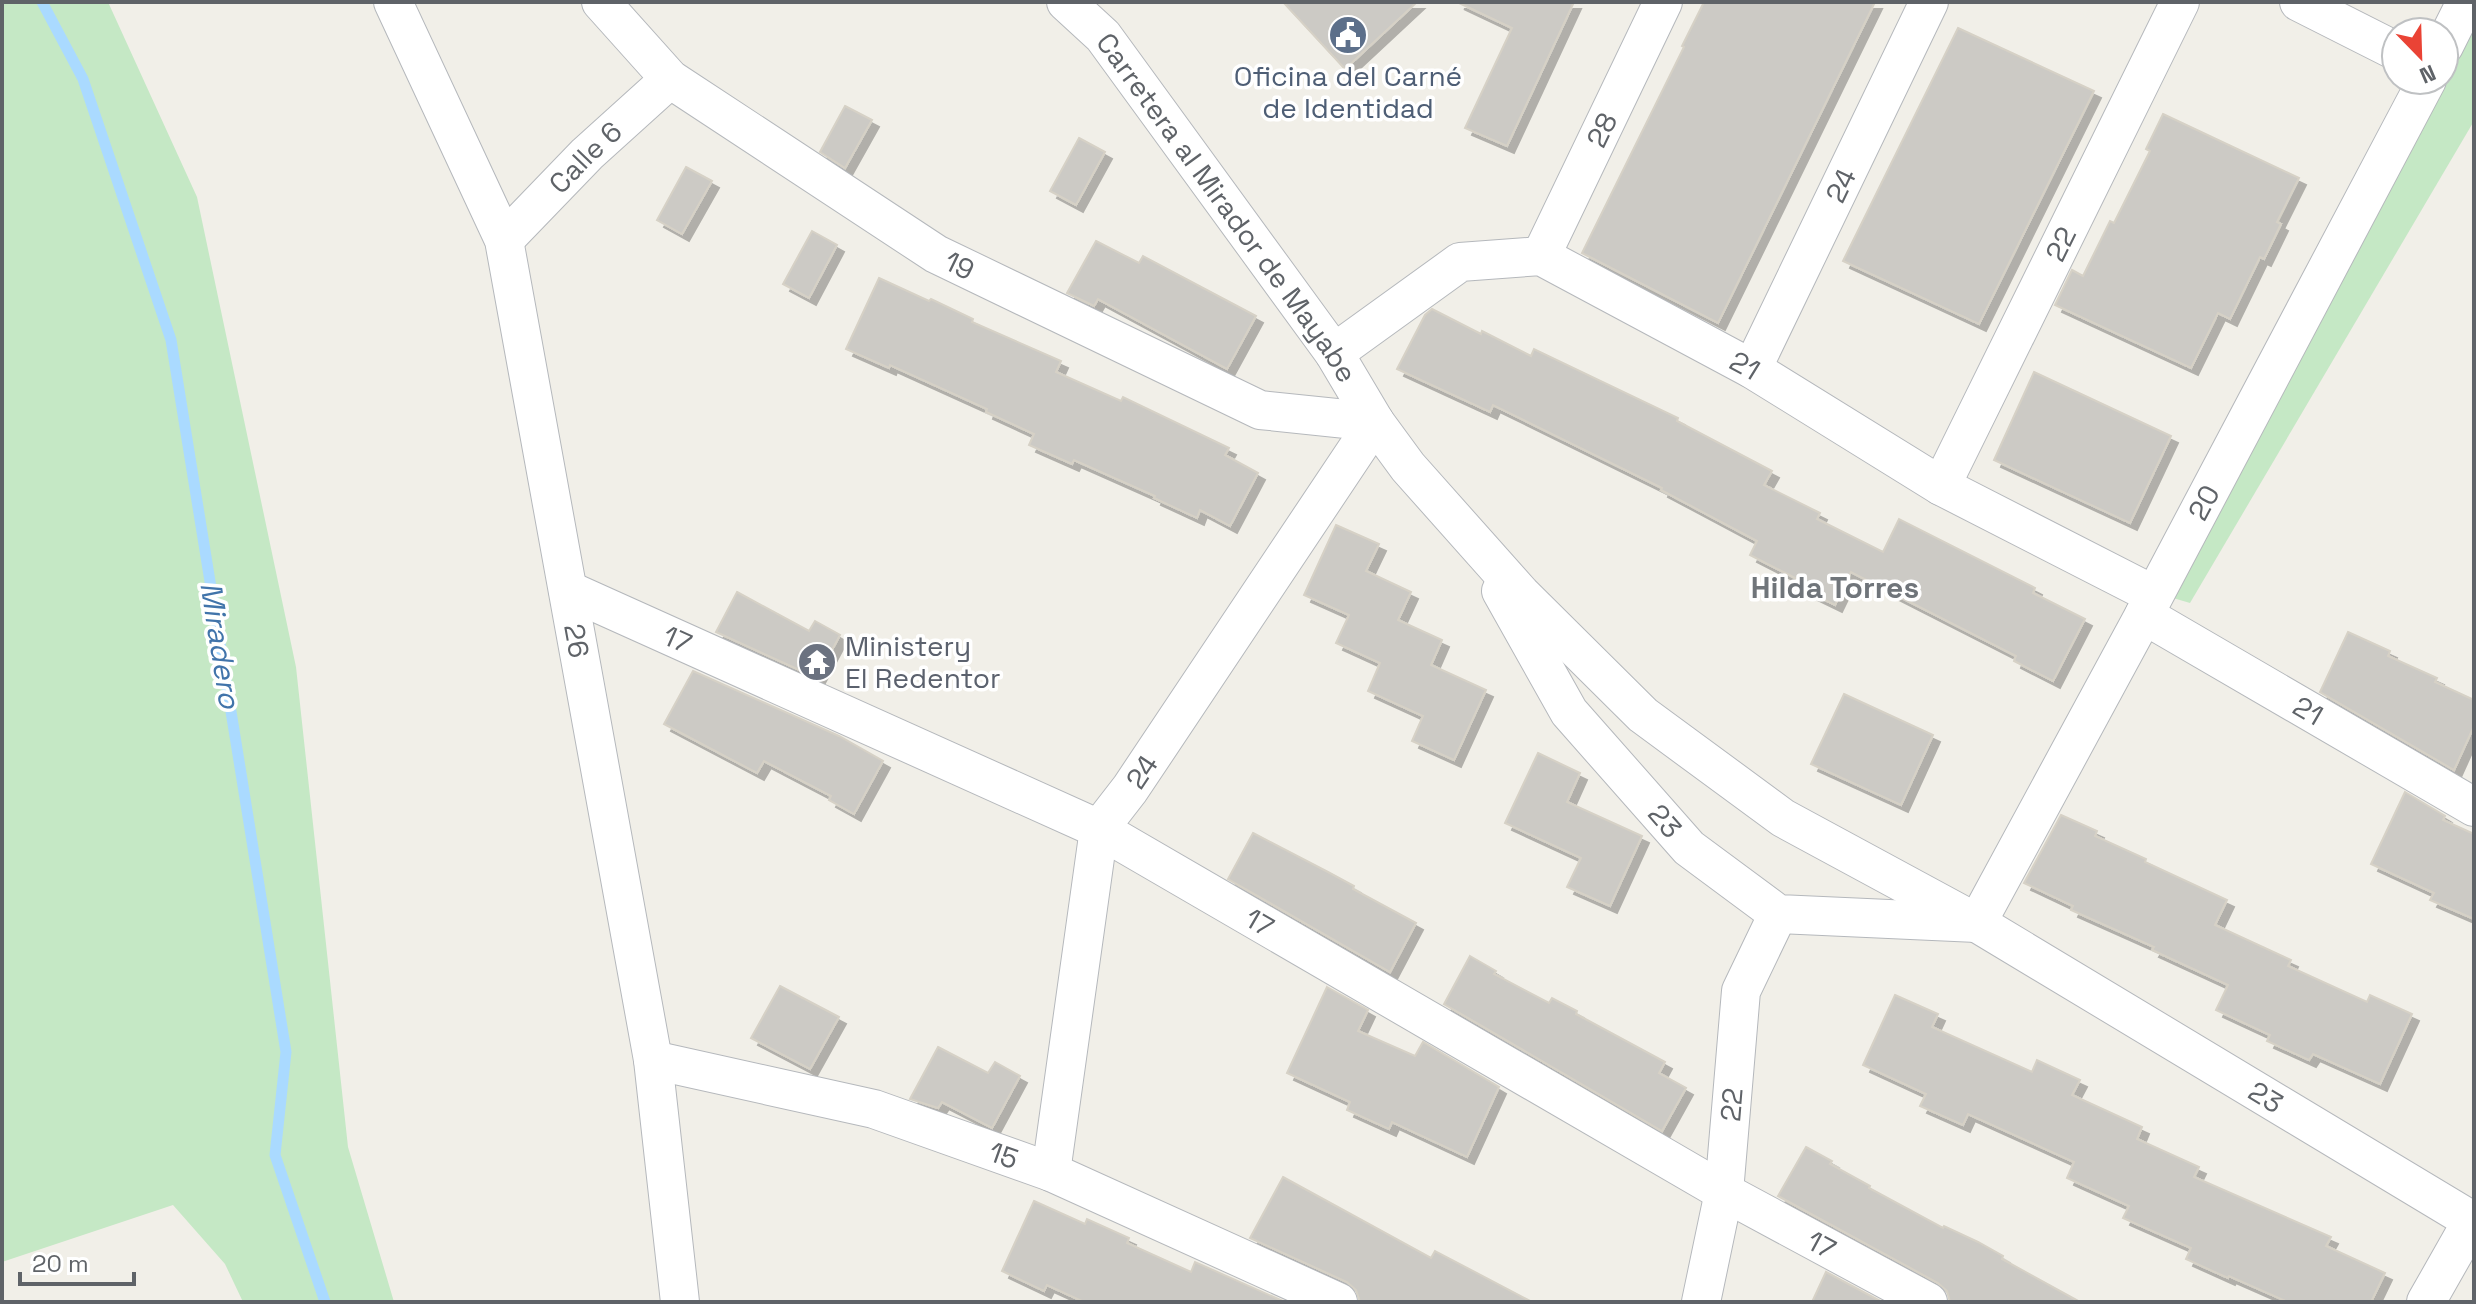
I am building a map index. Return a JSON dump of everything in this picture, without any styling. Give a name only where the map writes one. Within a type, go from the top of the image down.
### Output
[{"type":"street","name":"26","points":[[393,2],[504,240],[653,1060],[680,1302]]},
{"type":"street","name":"19","points":[[601,2],[670,79],[936,254],[1260,410],[1375,422]]},
{"type":"street","name":"Carretera al Mirador de Mayabe","points":[[1066,2],[1103,36],[1334,353],[1375,422]]},
{"type":"street","name":"28","points":[[1541,256],[1663,2]]},
{"type":"street","name":"24","points":[[1752,369],[1929,2]]},
{"type":"street","name":"22","points":[[1941,486],[2180,2]]},
{"type":"street","points":[[2299,2],[2380,43]]},
{"type":"street","name":"Calle 6","points":[[504,240],[587,154],[670,79]]},
{"type":"street","name":"20","points":[[1977,923],[2419,96]]},
{"type":"street","points":[[1334,353],[1460,262],[1541,256]]},
{"type":"street","name":"21","points":[[1541,256],[1752,369],[1941,486],[2149,605],[2474,807]]},
{"type":"street","name":"24","points":[[1051,1172],[1099,829],[1130,789],[1375,422]]},
{"type":"street","name":"23","points":[[1375,422],[1408,467],[1521,594],[1643,715],[1783,818],[1977,923],[2473,1222]]},
{"type":"street","name":"23","points":[[1470,537],[1569,712],[1689,848],[1778,914],[1977,923]]},
{"type":"street","name":"17","points":[[568,590],[1099,829],[1724,1192],[1928,1302]]},
{"type":"street","name":"22","points":[[1701,1302],[1724,1192],[1741,991],[1778,914]]},
{"type":"street","name":"15","points":[[653,1060],[874,1109],[1051,1172],[1338,1302]]},
{"type":"street","points":[[2426,1302],[2473,1222]]},
{"type":"green space","points":[[2,2],[108,2],[197,197],[296,667],[348,1147],[394,1302],[243,1302],[225,1264],[173,1205],[2,1262]]},
{"type":"green space","points":[[2474,18],[2474,121],[2190,603],[2173,598],[2434,96],[2460,96],[2460,45]]},
{"type":"building","name":"Oficina del Carné de Identidad","points":[[1283,2],[1417,2],[1345,69]]},
{"type":"building","points":[[1457,2],[1574,2],[1507,146],[1465,128],[1512,28]]},
{"type":"building","points":[[1704,2],[1875,2],[1718,323],[1582,253]]},
{"type":"building","points":[[1958,28],[2094,91],[1979,324],[1843,261]]},
{"type":"building","points":[[845,106],[872,120],[845,168],[820,152]]},
{"type":"building","points":[[2163,114],[2299,178],[2277,222],[2281,224],[2264,259],[2260,257],[2230,319],[2218,313],[2191,368],[2055,305],[2072,270],[2083,276],[2110,221],[2114,223],[2150,151],[2146,149]]},
{"type":"building","points":[[1079,138],[1105,152],[1076,205],[1050,191]]},
{"type":"building","points":[[686,167],[712,181],[682,234],[657,220]]},
{"type":"building","points":[[812,231],[837,245],[809,298],[783,284]]},
{"type":"building","points":[[1096,241],[1139,263],[1143,256],[1256,316],[1227,369],[1098,299],[1094,306],[1067,293]]},
{"type":"building","points":[[879,278],[929,301],[931,299],[973,319],[972,322],[1061,361],[1056,372],[1121,401],[1123,397],[1229,448],[1225,455],[1258,473],[1230,526],[1200,510],[1197,518],[1074,460],[1072,464],[1029,445],[1034,434],[986,412],[987,409],[890,365],[889,368],[846,349]]},
{"type":"building","points":[[1432,309],[1531,356],[1534,349],[1678,418],[1677,421],[1772,471],[1764,485],[1820,513],[1817,519],[1883,552],[1899,519],[2035,588],[2033,593],[2085,619],[2053,681],[2014,661],[2016,656],[1851,572],[1835,605],[1796,586],[1799,580],[1750,555],[1757,541],[1662,488],[1493,405],[1490,412],[1397,369],[1425,315]]},
{"type":"building","points":[[2034,372],[2171,436],[2130,523],[1994,460]]},
{"type":"building","points":[[1336,525],[1379,544],[1366,571],[1411,592],[1398,620],[1442,640],[1431,665],[1486,690],[1454,760],[1412,741],[1423,716],[1368,691],[1380,663],[1336,643],[1349,615],[1304,595]]},
{"type":"building","points":[[737,592],[809,631],[815,621],[840,635],[817,678],[716,632]]},
{"type":"building","points":[[2348,632],[2390,651],[2388,656],[2437,678],[2435,682],[2474,700],[2474,726],[2454,770],[2320,692]]},
{"type":"building","points":[[693,671],[839,736],[883,761],[854,814],[829,800],[831,796],[764,761],[757,773],[664,724]]},
{"type":"building","points":[[1844,694],[1933,735],[1901,805],[1811,764]]},
{"type":"building","points":[[1538,753],[1580,773],[1567,802],[1642,836],[1610,906],[1567,887],[1581,858],[1505,823]]},
{"type":"building","points":[[2405,792],[2445,816],[2443,820],[2474,834],[2474,919],[2430,900],[2434,893],[2371,864]]},
{"type":"building","points":[[2061,815],[2097,831],[2095,836],[2146,859],[2145,862],[2227,900],[2215,925],[2291,960],[2288,966],[2367,1002],[2370,995],[2412,1014],[2380,1084],[2313,1054],[2309,1060],[2267,1041],[2270,1035],[2216,1010],[2228,985],[2071,910],[2073,906],[2024,883]]},
{"type":"building","points":[[1253,833],[1354,886],[1353,889],[1416,923],[1390,972],[1228,879]]},
{"type":"building","points":[[1470,956],[1496,971],[1494,974],[1549,1003],[1552,998],[1665,1062],[1659,1073],[1686,1088],[1662,1131],[1444,1004]]},
{"type":"building","points":[[780,986],[839,1017],[810,1069],[751,1038]]},
{"type":"building","points":[[1327,987],[1368,1010],[1358,1031],[1415,1056],[1423,1042],[1499,1087],[1467,1157],[1392,1122],[1389,1129],[1347,1110],[1350,1102],[1287,1073]]},
{"type":"building","points":[[1895,995],[1938,1014],[1932,1027],[2032,1072],[2037,1060],[2080,1080],[2072,1095],[2142,1127],[2137,1139],[2199,1167],[2194,1177],[2331,1237],[2326,1246],[2385,1273],[2371,1302],[2288,1302],[2228,1278],[2186,1259],[2191,1248],[2123,1218],[2129,1206],[2067,1178],[2074,1162],[1968,1114],[1963,1125],[1920,1106],[1926,1094],[1863,1065]]},
{"type":"building","points":[[938,1047],[988,1073],[995,1062],[1020,1076],[992,1128],[942,1102],[938,1108],[910,1099]]},
{"type":"building","points":[[1806,1147],[1832,1161],[1830,1164],[1869,1188],[1943,1228],[1978,1242],[2003,1256],[2002,1259],[2080,1302],[1950,1302],[1947,1291],[1938,1283],[1778,1196]]},
{"type":"building","points":[[1283,1177],[1431,1258],[1435,1251],[1532,1302],[1360,1302],[1356,1290],[1347,1282],[1250,1238]]},
{"type":"building","points":[[1034,1201],[1085,1224],[1087,1219],[1129,1238],[1127,1243],[1191,1272],[1195,1262],[1285,1302],[1084,1302],[1047,1285],[1044,1291],[1002,1271]]},
{"type":"building","points":[[1826,1272],[1882,1302],[1812,1302]]},
{"type":"waterway","name":"Miradero","points":[[42,2],[83,79],[171,340],[286,1052],[275,1155],[325,1302]]},
{"type":"place","name":"Oficina del Carné de Identidad","points":[[1348,35]]},
{"type":"place","name":"Ministery El Redentor","points":[[817,662]]},
{"type":"district","name":"Hilda Torres","points":[[1835,588]]}]
